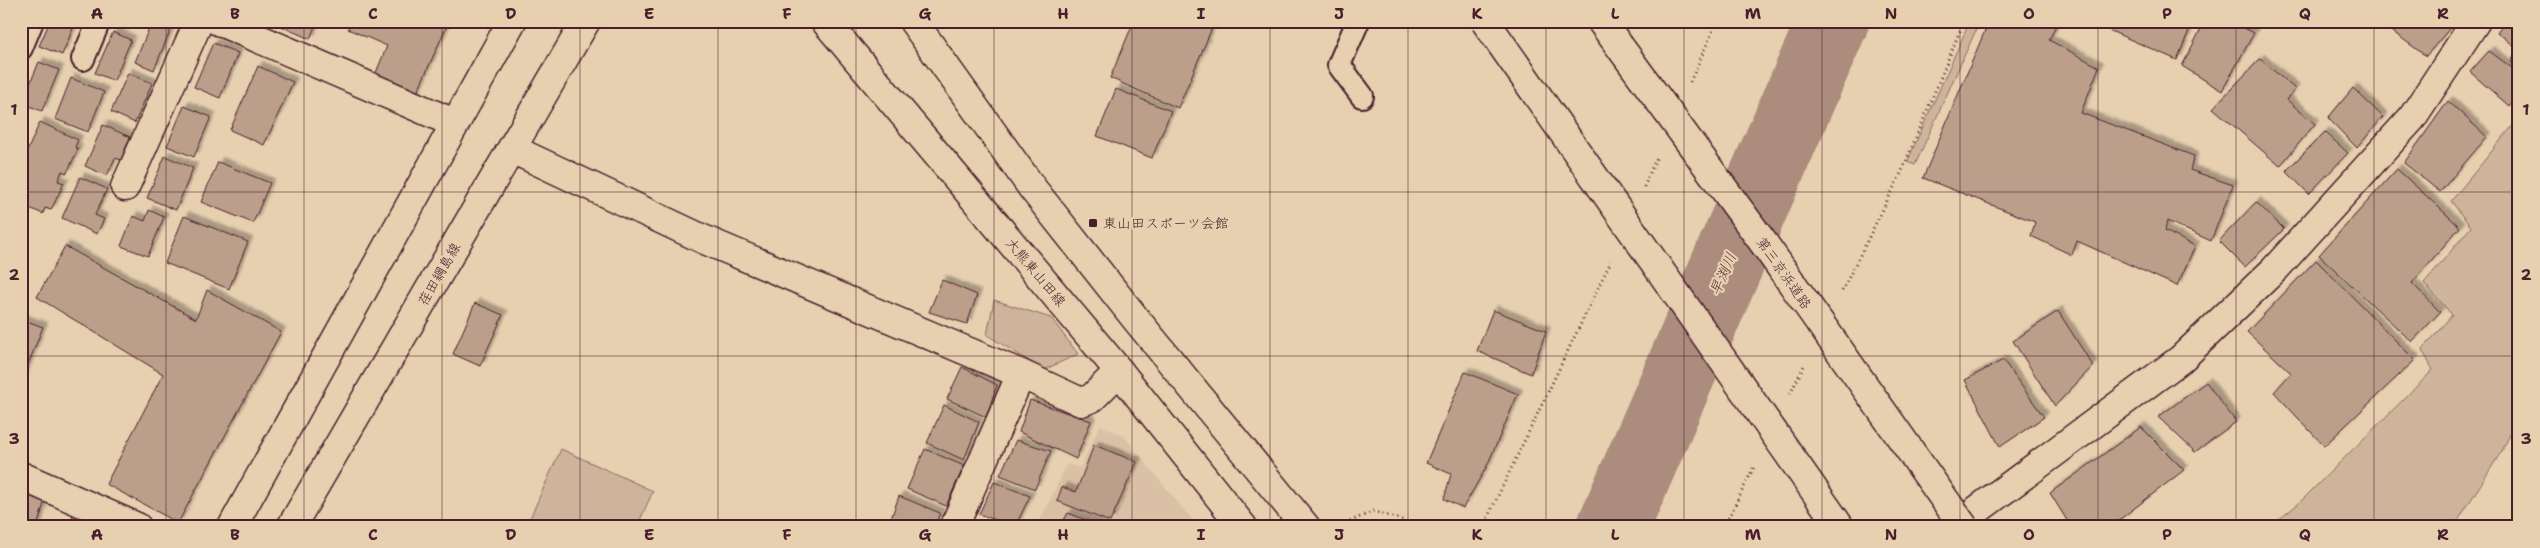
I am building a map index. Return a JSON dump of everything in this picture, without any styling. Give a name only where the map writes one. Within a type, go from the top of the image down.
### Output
[{"type":"main road","points":[[125,186],[199,21]]},
{"type":"main road","points":[[218,21],[454,123]]},
{"type":"main road","points":[[232,527],[512,21]]},
{"type":"main road","name":"荏田綱島線","points":[[292,527],[586,21]]},
{"type":"main road","name":"大熊東山田線","points":[[825,21],[1119,371],[1243,527]]},
{"type":"main road","points":[[913,21],[1033,189],[1135,318],[1306,527]]},
{"type":"main road","points":[[1485,21],[1840,527]]},
{"type":"main road","name":"第三京浜道路","points":[[1601,21],[1765,245],[1964,527]]},
{"type":"main road","points":[[1954,527],[2182,359],[2275,269],[2412,118],[2476,21]]},
{"type":"main road","points":[[512,149],[705,240],[1021,374],[1081,402],[1097,394],[1119,371]]},
{"type":"main road","points":[[954,527],[1021,374]]},
{"type":"main road","points":[[21,476],[136,527]]},
{"type":"lane","points":[[21,48],[32,21]]},
{"type":"lane","points":[[83,59],[99,21]]},
{"type":"lane","points":[[1358,21],[1339,65],[1362,96]]},
{"type":"path","points":[[1689,84],[1717,21]]},
{"type":"path","points":[[1840,296],[1902,171],[1964,21]]},
{"type":"path","points":[[1642,192],[1661,147]]},
{"type":"path","points":[[1483,527],[1614,255]]},
{"type":"path","points":[[1786,402],[1808,358]]},
{"type":"path","points":[[1724,527],[1755,464]]},
{"type":"path","points":[[1338,527],[1373,511],[1424,527]]},
{"type":"shaded area","points":[[1970,21],[1980,21],[1915,165],[1907,162]]},
{"type":"shaded area","points":[[2519,118],[2519,416],[2503,449],[2454,527],[2270,527],[2299,503],[2433,370],[2422,350],[2452,315],[2424,283],[2471,227],[2451,201]]},
{"type":"shaded area","points":[[994,300],[1051,318],[1078,354],[1044,370],[987,335]]},
{"type":"shaded area","points":[[1100,425],[1124,436],[1198,527],[1037,527],[1067,464],[1080,468]]},
{"type":"shaded area","points":[[561,449],[653,491],[637,527],[526,527]]},
{"type":"building","points":[[50,21],[76,21],[62,55],[39,46]]},
{"type":"building","points":[[152,21],[160,21],[172,26],[154,70],[135,62]]},
{"type":"building","points":[[269,21],[317,21],[310,39]]},
{"type":"building","points":[[351,21],[449,21],[415,97],[373,80],[387,46],[348,29]]},
{"type":"building","points":[[1134,21],[1215,21],[1178,108],[1110,78]]},
{"type":"building","points":[[1989,21],[2058,21],[2049,40],[2099,67],[2081,113],[2194,156],[2190,170],[2233,185],[2211,241],[2167,221],[2165,231],[2195,246],[2177,286],[2077,241],[2072,255],[2031,236],[2035,222],[1923,178]]},
{"type":"building","points":[[2088,21],[2193,21],[2177,60]]},
{"type":"building","points":[[2205,21],[2231,21],[2254,33],[2222,91],[2182,66]]},
{"type":"building","points":[[2378,21],[2456,21],[2426,56]]},
{"type":"building","points":[[2505,21],[2519,21],[2519,67],[2511,62],[2517,48],[2497,32]]},
{"type":"building","points":[[113,32],[131,40],[114,81],[95,73]]},
{"type":"building","points":[[213,43],[238,53],[220,98],[194,87]]},
{"type":"building","points":[[2489,51],[2519,73],[2519,94],[2509,106],[2470,72]]},
{"type":"building","points":[[2260,59],[2295,89],[2287,100],[2315,124],[2280,166],[2213,108]]},
{"type":"building","points":[[39,62],[59,70],[42,111],[22,103]]},
{"type":"building","points":[[258,66],[293,82],[264,145],[230,130]]},
{"type":"building","points":[[128,73],[152,83],[135,123],[111,112]]},
{"type":"building","points":[[71,78],[104,92],[88,132],[55,119]]},
{"type":"building","points":[[2353,88],[2383,117],[2357,148],[2328,118]]},
{"type":"building","points":[[1116,89],[1171,111],[1152,158],[1097,136]]},
{"type":"building","points":[[2448,101],[2487,137],[2440,192],[2404,163]]},
{"type":"building","points":[[184,106],[211,117],[194,157],[167,146]]},
{"type":"building","points":[[40,122],[78,140],[75,147],[78,149],[67,173],[62,171],[58,181],[64,183],[51,210],[45,208],[43,214],[21,204],[21,165]]},
{"type":"building","points":[[103,125],[130,137],[121,160],[115,158],[107,176],[85,166]]},
{"type":"building","points":[[2325,132],[2348,153],[2309,194],[2286,171]]},
{"type":"building","points":[[165,156],[193,168],[176,210],[147,198]]},
{"type":"building","points":[[218,162],[270,183],[253,223],[201,202]]},
{"type":"building","points":[[2397,169],[2460,227],[2412,283],[2440,312],[2412,342],[2319,255]]},
{"type":"building","points":[[80,177],[107,189],[95,215],[104,219],[97,234],[62,218]]},
{"type":"building","points":[[2256,202],[2284,229],[2245,267],[2219,241]]},
{"type":"building","points":[[149,210],[164,217],[148,256],[121,246],[133,216],[145,221]]},
{"type":"building","points":[[184,216],[248,242],[229,289],[165,263]]},
{"type":"building","points":[[65,246],[196,319],[207,290],[281,332],[178,523],[106,484],[163,374],[37,297]]},
{"type":"building","points":[[2316,260],[2415,360],[2324,446],[2274,392],[2291,373],[2247,332]]},
{"type":"building","points":[[942,280],[977,295],[967,324],[929,312]]},
{"type":"building","points":[[475,303],[503,315],[480,366],[453,354]]},
{"type":"building","points":[[1493,310],[1546,331],[1531,374],[1477,351]]},
{"type":"building","points":[[2058,311],[2093,366],[2055,406],[2013,341]]},
{"type":"building","points":[[24,320],[43,327],[21,382],[21,326]]},
{"type":"building","points":[[2003,360],[2044,417],[2000,447],[1965,380]]},
{"type":"building","points":[[962,367],[997,385],[986,417],[947,399]]},
{"type":"building","points":[[1465,372],[1518,394],[1487,466],[1463,508],[1444,499],[1451,474],[1426,463]]},
{"type":"building","points":[[2206,382],[2236,422],[2195,452],[2158,417]]},
{"type":"building","points":[[1030,400],[1091,421],[1076,459],[1019,432]]},
{"type":"building","points":[[944,405],[979,422],[964,460],[927,443]]},
{"type":"building","points":[[2141,427],[2184,470],[2110,527],[2071,527],[2050,493]]},
{"type":"building","points":[[1016,440],[1051,451],[1035,489],[1000,475]]},
{"type":"building","points":[[1094,445],[1137,462],[1110,522],[1057,501],[1062,487],[1076,492]]},
{"type":"building","points":[[925,449],[964,466],[946,506],[907,489]]},
{"type":"building","points":[[994,482],[1030,496],[1015,527],[979,514]]},
{"type":"building","points":[[21,494],[45,500],[37,527],[21,527]]},
{"type":"building","points":[[899,496],[940,513],[934,527],[888,527]]},
{"type":"building","points":[[74,512],[113,527],[69,527]]},
{"type":"building","points":[[1068,513],[1104,527],[1060,527]]},
{"type":"waterway","name":"早渕川","points":[[1613,527],[1833,21]]},
{"type":"place","name":"東山田スポーツ会館","points":[[1093,223]]}]
